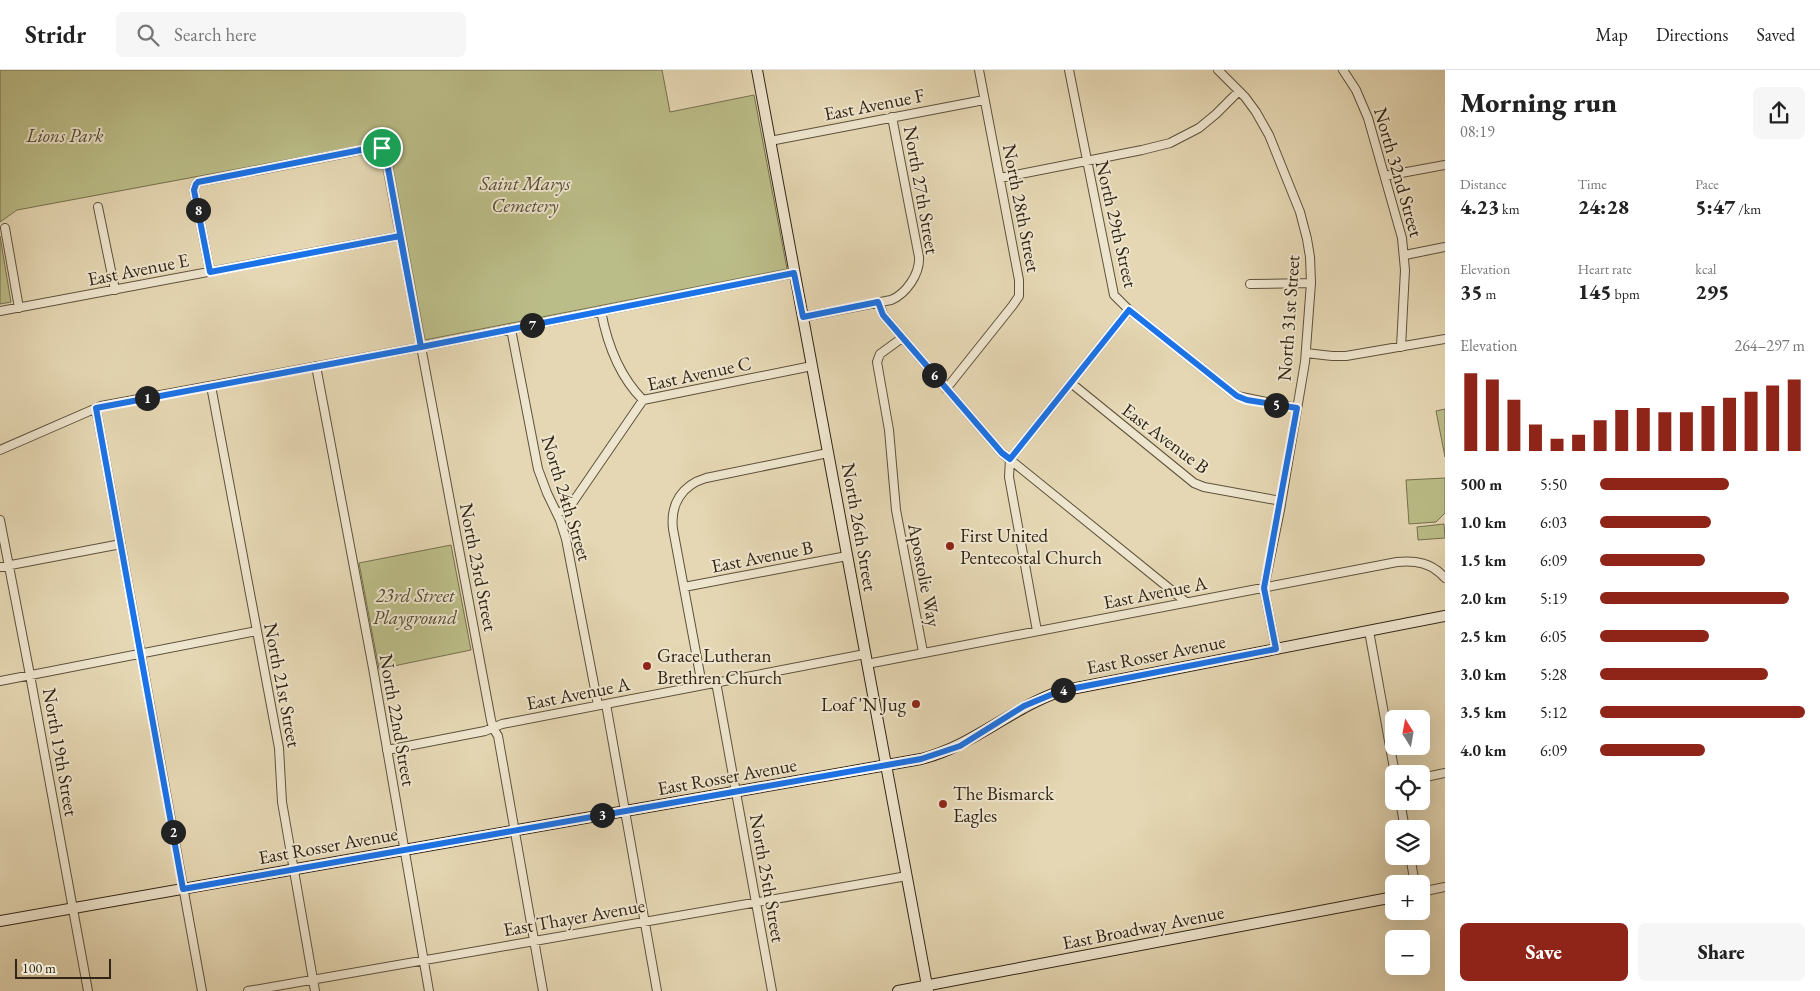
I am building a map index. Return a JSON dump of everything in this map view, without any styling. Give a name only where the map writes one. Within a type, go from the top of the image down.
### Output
[{"type":"street","name":"North 26th Street","points":[[757,70],[928,988]]},
{"type":"street","name":"North 28th Street","points":[[946,389],[1019,296],[1019,280],[978,70]]},
{"type":"street","name":"North 29th Street","points":[[1010,459],[1129,310],[1117,300],[1111,289],[1069,70]]},
{"type":"street","name":"North 31st Street","points":[[1218,70],[1256,112],[1269,135],[1300,212],[1309,248],[1311,283],[1306,353],[1264,588],[1276,649]]},
{"type":"street","name":"North 32nd Street","points":[[1343,70],[1356,90],[1364,109],[1400,229],[1405,279],[1401,347]]},
{"type":"street","points":[[1000,178],[1150,148],[1180,139],[1207,122],[1239,91]]},
{"type":"street","name":"East Avenue F","points":[[770,142],[984,100]]},
{"type":"street","name":"North 27th Street","points":[[878,302],[891,300],[901,294],[919,268],[919,258],[892,117]]},
{"type":"street","name":"North 23rd Street","points":[[210,272],[194,190],[196,184],[201,181],[376,147],[382,148],[385,152],[493,728],[498,736],[543,991]]},
{"type":"street","points":[[1385,176],[1445,165]]},
{"type":"street","points":[[98,207],[114,290]]},
{"type":"street","points":[[5,228],[19,308]]},
{"type":"street","name":"East Avenue E","points":[[0,311],[400,236]]},
{"type":"street","points":[[1404,255],[1445,247]]},
{"type":"street","points":[[0,450],[96,408],[421,347],[794,273]]},
{"type":"street","points":[[1250,284],[1311,283]]},
{"type":"street","points":[[803,317],[878,302],[883,315],[902,338],[1010,459],[1186,602]]},
{"type":"street","points":[[1129,310],[1237,396],[1247,400],[1297,408]]},
{"type":"street","points":[[601,311],[611,350],[627,379],[644,400]]},
{"type":"street","name":"North 24th Street","points":[[511,329],[538,469],[546,493],[558,514],[566,539],[598,705]]},
{"type":"street","name":"Apostolie Way","points":[[902,338],[880,354],[877,359],[888,423],[896,503],[923,652]]},
{"type":"street","points":[[1306,353],[1338,357],[1445,339]]},
{"type":"street","name":"North 22nd Street","points":[[316,366],[387,750],[429,991]]},
{"type":"street","name":"East Avenue C","points":[[558,514],[573,502],[644,400],[812,366]]},
{"type":"street","name":"East Avenue B","points":[[1071,384],[1194,483],[1204,487],[1281,501]]},
{"type":"street","name":"North 21st Street","points":[[211,386],[279,748],[282,802],[315,991]]},
{"type":"street","points":[[96,408],[202,991]]},
{"type":"street","points":[[702,685],[672,523],[676,500],[685,489],[699,480],[828,453]]},
{"type":"street","points":[[1010,459],[1009,477],[1037,631]]},
{"type":"street","name":"North 19th Street","points":[[0,520],[88,991]]},
{"type":"street","points":[[0,567],[121,544]]},
{"type":"street","name":"East Avenue B","points":[[684,588],[847,556]]},
{"type":"street","name":"East Avenue A","points":[[387,750],[493,728],[502,724],[716,682],[923,652],[1406,561],[1414,561],[1430,566],[1445,578]]},
{"type":"street","name":"East Rosser Avenue","points":[[0,921],[930,757],[954,748],[1033,702],[1060,691],[1445,616]]},
{"type":"street","points":[[0,681],[257,632]]},
{"type":"street","points":[[1369,632],[1393,765]]},
{"type":"street","name":"North 25th Street","points":[[716,682],[772,991]]},
{"type":"street","points":[[606,704],[657,991]]},
{"type":"street","points":[[1430,776],[1445,773]]},
{"type":"street","name":"East Thayer Avenue","points":[[248,991],[907,876]]},
{"type":"street","points":[[1430,890],[1445,887]]},
{"type":"street","name":"East Broadway Avenue","points":[[898,991],[928,988],[1385,899]]},
{"type":"green space","name":"Saint Marys Cemetery","points":[[0,70],[662,70],[670,112],[754,95],[787,269],[425,340],[388,141],[17,210],[0,222]]},
{"type":"green space","points":[[0,236],[11,302],[0,304]]},
{"type":"green space","points":[[1445,409],[1445,457],[1436,411]]},
{"type":"green space","points":[[1445,478],[1445,513],[1436,522],[1409,524],[1406,480]]},
{"type":"green space","points":[[1444,524],[1445,538],[1418,540],[1417,527]]},
{"type":"green space","name":"23rd Street Playground","points":[[451,545],[471,650],[379,669],[359,563]]},
{"type":"place","name":"First United Pentecostal Church","points":[[950,546]]},
{"type":"place","name":"Grace Lutheran Brethren Church","points":[[647,666]]},
{"type":"place","name":"Loaf 'N Jug","points":[[916,704]]},
{"type":"place","name":"The Bismarck Eagles","points":[[943,804]]},
{"type":"route","points":[[382,148],[376,147],[198,182],[194,190],[210,272],[400,236],[421,347],[794,273],[803,317],[878,302],[883,315],[1002,453],[1010,459],[1129,310],[1237,396],[1247,400],[1297,408],[1268,576],[1264,588],[1276,649],[1060,691],[1024,706],[960,746],[921,759],[183,889],[96,408],[421,347],[385,152],[382,148]]},
{"type":"park label","name":"Lions Park","points":[[65,135]]}]
